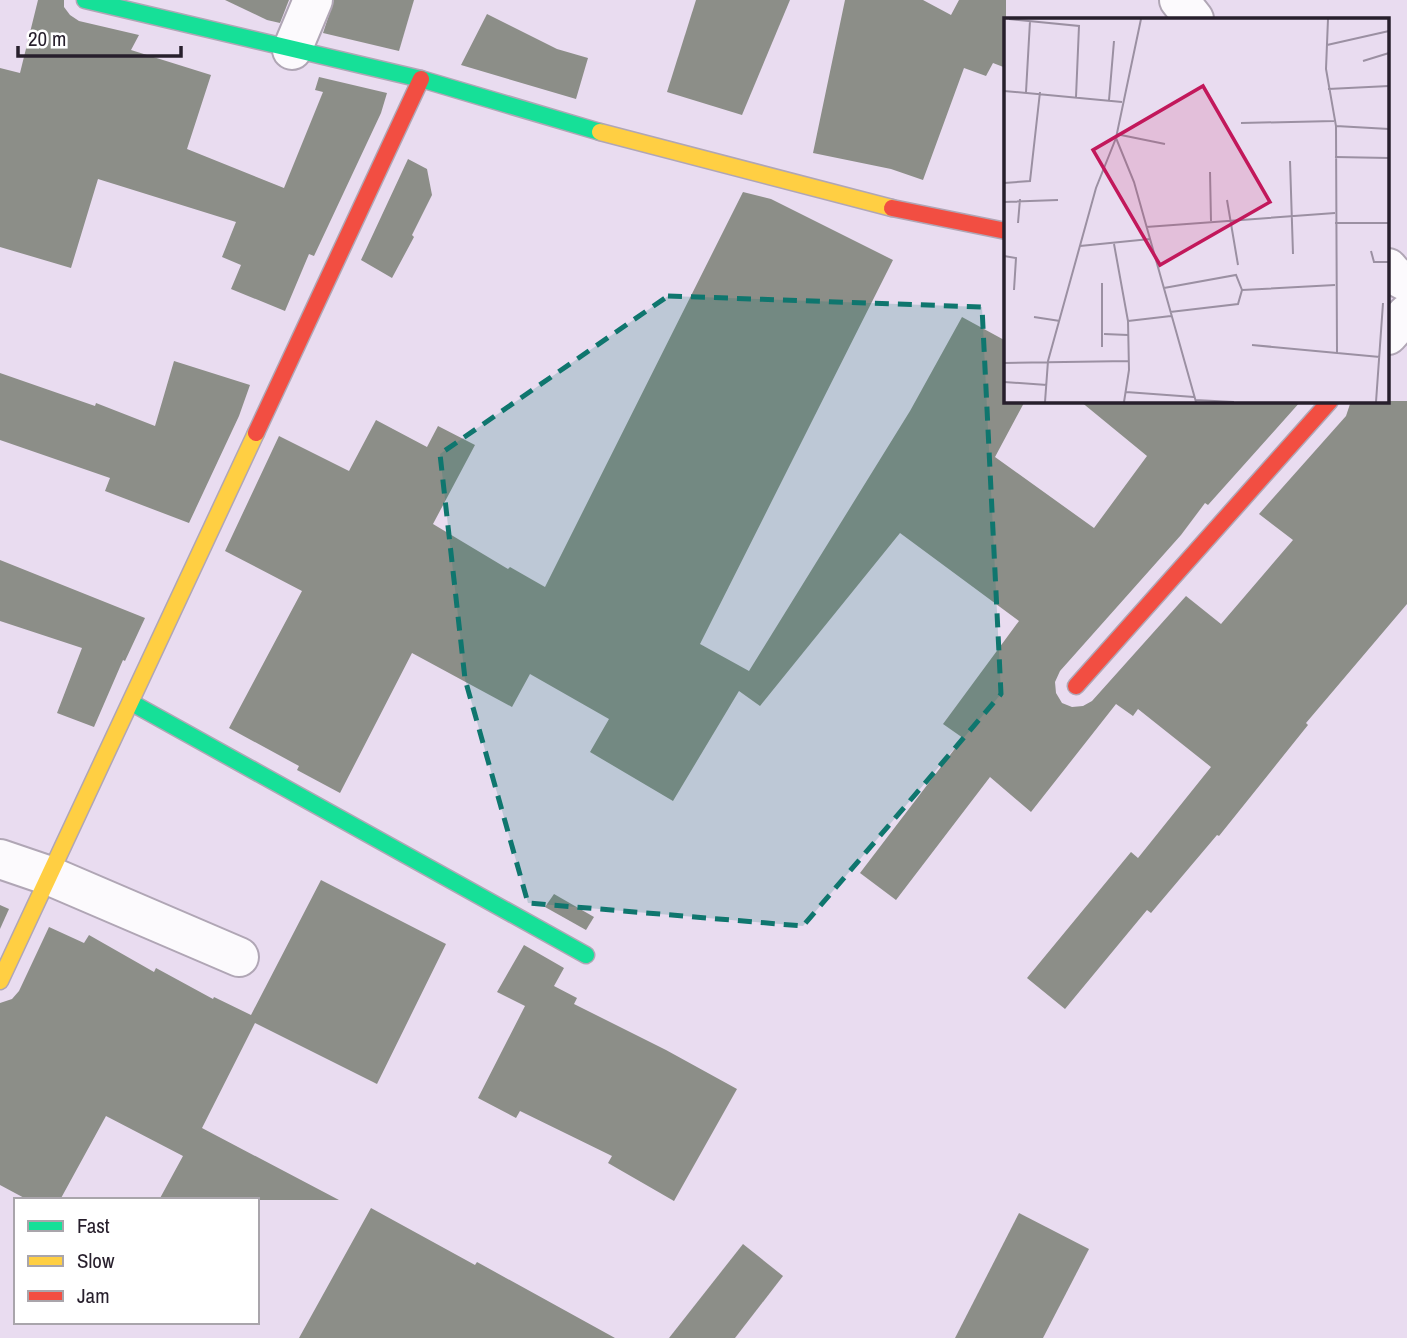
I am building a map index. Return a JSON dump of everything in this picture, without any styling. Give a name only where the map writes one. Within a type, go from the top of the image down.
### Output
[{"type":"street","points":[[85,0],[421,79],[565,123],[889,207],[1004,231]]},
{"type":"street","points":[[292,50],[313,0]]},
{"type":"street","points":[[1179,0],[1193,18]]},
{"type":"street","points":[[0,981],[421,79]]},
{"type":"street","points":[[1390,333],[1407,314]]},
{"type":"street","points":[[1076,687],[1329,402]]},
{"type":"street","points":[[132,703],[586,955]]},
{"type":"street","points":[[0,859],[50,876],[239,957]]},
{"type":"highlighted area","points":[[668,296],[982,307],[1001,694],[803,926],[528,903],[465,679],[440,454]]},
{"type":"building","points":[[38,0],[64,0],[64,7],[79,21],[139,35],[131,50],[211,75],[187,149],[284,188],[323,92],[315,90],[319,77],[387,93],[381,113],[314,256],[309,254],[285,311],[231,289],[241,265],[222,257],[236,222],[98,179],[71,268],[0,247],[0,68],[20,73]]},
{"type":"building","points":[[225,0],[289,0],[280,23],[267,20]]},
{"type":"building","points":[[334,0],[414,0],[399,51],[323,33]]},
{"type":"building","points":[[696,0],[790,0],[742,115],[667,92]]},
{"type":"building","points":[[845,0],[923,0],[951,15],[959,0],[1006,0],[1004,67],[993,63],[986,76],[964,68],[923,180],[891,169],[813,153]]},
{"type":"building","points":[[487,14],[557,49],[588,58],[576,99],[461,65]]},
{"type":"building","points":[[408,159],[427,169],[432,195],[392,278],[361,260]]},
{"type":"building","points":[[743,192],[771,199],[893,260],[700,644],[749,671],[910,411],[962,317],[1004,340],[1004,402],[1024,402],[995,457],[1094,528],[1147,456],[1081,402],[1300,402],[1208,505],[1205,503],[1181,535],[1060,671],[1055,682],[1056,693],[1062,703],[1072,707],[1083,706],[1092,701],[1186,596],[1221,624],[1293,540],[1259,514],[1346,416],[1351,402],[1407,401],[1407,604],[1306,723],[1308,725],[1219,836],[1217,835],[1151,913],[1147,910],[1065,1009],[1027,978],[1131,852],[1138,858],[1211,767],[1138,709],[1133,716],[1116,704],[1031,812],[990,777],[896,900],[860,873],[963,738],[943,724],[1019,621],[900,533],[760,706],[739,691],[673,801],[590,752],[609,719],[530,674],[512,707],[412,653],[340,793],[297,770],[299,766],[229,728],[302,591],[225,551],[279,436],[349,471],[376,420],[427,447],[438,426],[475,445],[433,524],[508,569],[510,567],[545,587]]},
{"type":"building","points":[[174,361],[250,385],[239,416],[189,523],[105,491],[110,478],[0,440],[0,373],[95,406],[96,403],[155,426]]},
{"type":"building","points":[[0,560],[145,618],[125,661],[123,660],[94,727],[57,713],[82,648],[0,621]]},
{"type":"building","points":[[321,880],[446,944],[377,1084],[255,1023],[202,1128],[339,1200],[160,1198],[183,1156],[106,1116],[61,1198],[24,1198],[0,1185],[0,1003],[12,999],[19,991],[49,927],[84,943],[89,935],[154,972],[156,968],[213,999],[214,997],[251,1015]]},
{"type":"building","points":[[554,894],[594,917],[586,930],[545,907]]},
{"type":"building","points":[[0,905],[9,909],[0,929]]},
{"type":"building","points":[[524,945],[564,968],[554,986],[577,998],[574,1004],[737,1089],[674,1201],[608,1163],[612,1156],[520,1111],[516,1118],[478,1098],[525,1006],[497,992]]},
{"type":"building","points":[[371,1208],[475,1265],[477,1262],[615,1338],[299,1338]]},
{"type":"building","points":[[1019,1213],[1089,1249],[1043,1338],[955,1338]]},
{"type":"building","points":[[743,1244],[783,1276],[735,1338],[669,1338]]},
{"type":"traffic: fast","points":[[85,0],[421,79],[600,132]]},
{"type":"traffic: fast","points":[[132,703],[586,955]]},
{"type":"traffic: slow","points":[[600,132],[892,208]]},
{"type":"traffic: slow","points":[[0,981],[256,433]]},
{"type":"traffic: jam","points":[[256,433],[421,79]]},
{"type":"traffic: jam","points":[[892,208],[1004,231]]},
{"type":"traffic: jam","points":[[1076,686],[1329,402]]}]
